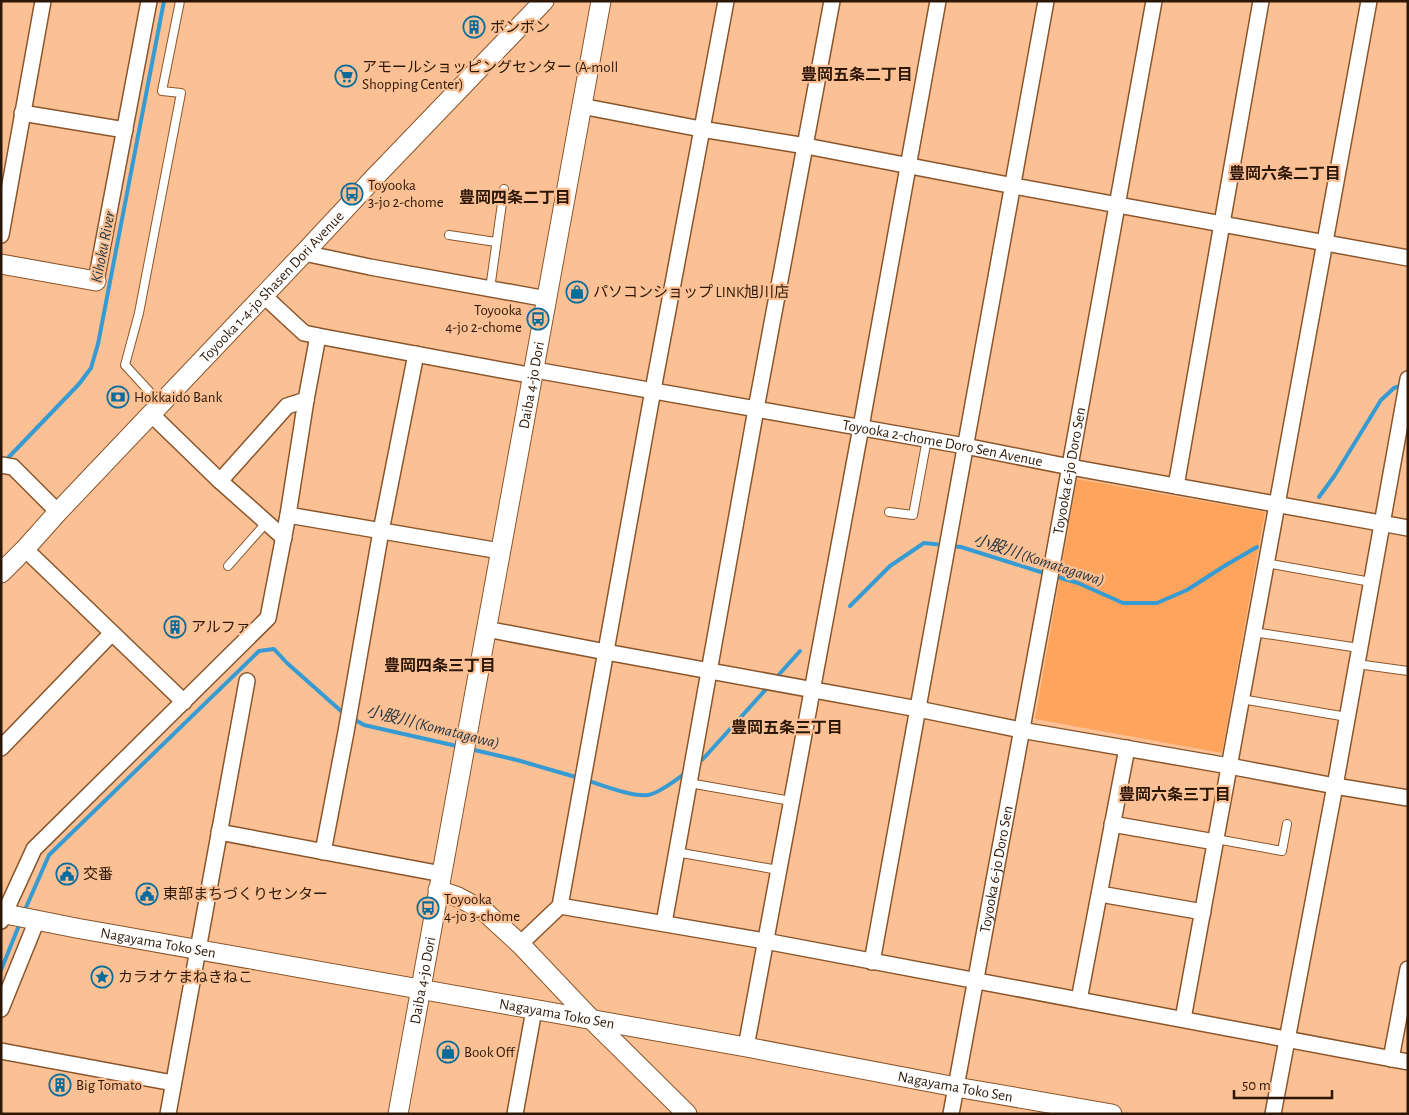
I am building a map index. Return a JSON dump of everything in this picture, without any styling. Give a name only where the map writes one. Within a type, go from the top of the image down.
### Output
[{"type":"street","points":[[1,235],[4,199],[43,1]]},
{"type":"street","points":[[1,265],[96,281],[149,1]]},
{"type":"street","name":"Toyooka 1-4-jo Shasen Dori Avenue","points":[[1,573],[387,164],[544,1]]},
{"type":"street","name":"Daiba 4-jo Dori","points":[[398,1114],[601,1]]},
{"type":"street","points":[[520,944],[560,906],[653,390],[726,1]]},
{"type":"street","points":[[664,923],[708,671],[832,1]]},
{"type":"street","points":[[746,1047],[938,1]]},
{"type":"street","points":[[872,962],[1046,1]]},
{"type":"street","name":"Toyooka 6-jo Doro Sen","points":[[951,1114],[1154,1]]},
{"type":"street","points":[[1176,486],[1261,1]]},
{"type":"street","points":[[1184,1020],[1228,766],[1369,1]]},
{"type":"street","points":[[582,106],[1408,258]]},
{"type":"street","points":[[22,113],[125,130]]},
{"type":"street","points":[[304,253],[380,269],[547,299]]},
{"type":"street","points":[[4,916],[34,849],[268,618],[284,538],[306,400],[311,335],[263,295]]},
{"type":"street","name":"Toyooka 2-chome Doro Sen Avenue","points":[[311,335],[534,373],[653,390],[1408,528]]},
{"type":"street","points":[[323,852],[381,531],[416,354]]},
{"type":"street","points":[[1273,1114],[1348,717],[1407,385]]},
{"type":"street","points":[[220,482],[287,406],[306,400]]},
{"type":"street","points":[[156,409],[220,482],[284,538]]},
{"type":"street","points":[[7,466],[58,512]]},
{"type":"street","points":[[288,515],[500,551]]},
{"type":"street","points":[[25,549],[184,702]]},
{"type":"street","points":[[486,629],[918,709],[1021,730],[1408,798]]},
{"type":"street","points":[[1,748],[112,633]]},
{"type":"street","points":[[168,1114],[247,681]]},
{"type":"street","points":[[1079,1000],[1127,748]]},
{"type":"street","points":[[1112,824],[1215,841]]},
{"type":"street","points":[[220,832],[323,852],[440,882],[458,897],[484,911],[520,944],[592,1020],[687,1114]]},
{"type":"street","points":[[1100,894],[1203,912]]},
{"type":"street","points":[[560,906],[765,941],[1408,1062]]},
{"type":"street","name":"Nagayama Toko Sen","points":[[4,916],[33,919],[1112,1114]]},
{"type":"street","points":[[1,1009],[33,919]]},
{"type":"street","points":[[1391,1059],[1408,969]]},
{"type":"street","points":[[515,1114],[534,1010]]},
{"type":"street","points":[[1,1051],[173,1083]]},
{"type":"lane","points":[[156,409],[125,365],[138,313],[181,93],[162,91],[180,1]]},
{"type":"lane","points":[[490,288],[504,189]]},
{"type":"lane","points":[[449,235],[496,242]]},
{"type":"lane","points":[[889,512],[913,516],[927,439]]},
{"type":"lane","points":[[228,566],[266,523]]},
{"type":"lane","points":[[1266,563],[1371,582]]},
{"type":"lane","points":[[1253,632],[1358,656],[1408,671]]},
{"type":"lane","points":[[1241,699],[1348,717]]},
{"type":"lane","points":[[689,780],[791,801]]},
{"type":"lane","points":[[1215,841],[1282,851],[1287,824]]},
{"type":"lane","points":[[676,852],[778,870]]},
{"type":"shaded area","points":[[1077,479],[1265,512],[1222,753],[1035,719]]},
{"type":"waterway","name":"Kihoku River","points":[[5,461],[79,384],[91,368],[98,344],[164,1]]},
{"type":"waterway","name":"小股川 (Komatagawa)","points":[[1319,497],[1335,475],[1381,400],[1394,388],[1403,385]]},
{"type":"waterway","name":"小股川 (Komatagawa)","points":[[850,606],[890,566],[924,543],[944,545]]},
{"type":"waterway","name":"小股川 (Komatagawa)","points":[[951,546],[961,547],[1047,574]]},
{"type":"waterway","name":"小股川 (Komatagawa)","points":[[1054,576],[1078,583],[1123,603],[1157,603],[1187,590],[1257,547]]},
{"type":"waterway","name":"小股川 (Komatagawa)","points":[[24,912],[49,855],[259,651],[274,649],[287,663],[346,714]]},
{"type":"waterway","name":"小股川 (Komatagawa)","points":[[775,679],[800,651]]},
{"type":"waterway","name":"小股川 (Komatagawa)","points":[[697,763],[703,759],[769,686]]},
{"type":"waterway","name":"小股川 (Komatagawa)","points":[[352,718],[364,725],[461,747]]},
{"type":"waterway","name":"小股川 (Komatagawa)","points":[[470,749],[579,778]]},
{"type":"waterway","name":"小股川 (Komatagawa)","points":[[586,780],[626,792],[648,795],[662,789],[685,773]]},
{"type":"waterway","name":"小股川 (Komatagawa)","points":[[1,970],[20,923]]},
{"type":"place","name":"ボンボン","points":[[474,27]]},
{"type":"place","name":"アモールショッピングセンター (A-moll Shopping Center)","points":[[346,76]]},
{"type":"place","name":"Toyooka 3-jo 2-chome","points":[[352,194]]},
{"type":"place","name":"パソコンショップ LINK旭川店","points":[[577,292]]},
{"type":"place","name":"Toyooka 4-jo 2-chome","points":[[538,319]]},
{"type":"place","name":"Hokkaido Bank","points":[[118,397]]},
{"type":"place","name":"アルファ","points":[[175,627]]},
{"type":"place","name":"交番","points":[[67,874]]},
{"type":"place","name":"東部まちづくりセンター","points":[[147,894]]},
{"type":"place","name":"Toyooka 4-jo 3-chome","points":[[428,908]]},
{"type":"place","name":"カラオケまねきねこ","points":[[102,977]]},
{"type":"place","name":"Book Off","points":[[448,1052]]},
{"type":"place","name":"Big Tomato","points":[[60,1085]]},
{"type":"district","name":"豊岡五条二丁目","points":[[857,75]]},
{"type":"district","name":"豊岡六条二丁目","points":[[1285,174]]},
{"type":"district","name":"豊岡四条二丁目","points":[[515,198]]},
{"type":"district","name":"豊岡四条三丁目","points":[[440,666]]},
{"type":"district","name":"豊岡五条三丁目","points":[[787,728]]},
{"type":"district","name":"豊岡六条三丁目","points":[[1175,795]]}]
